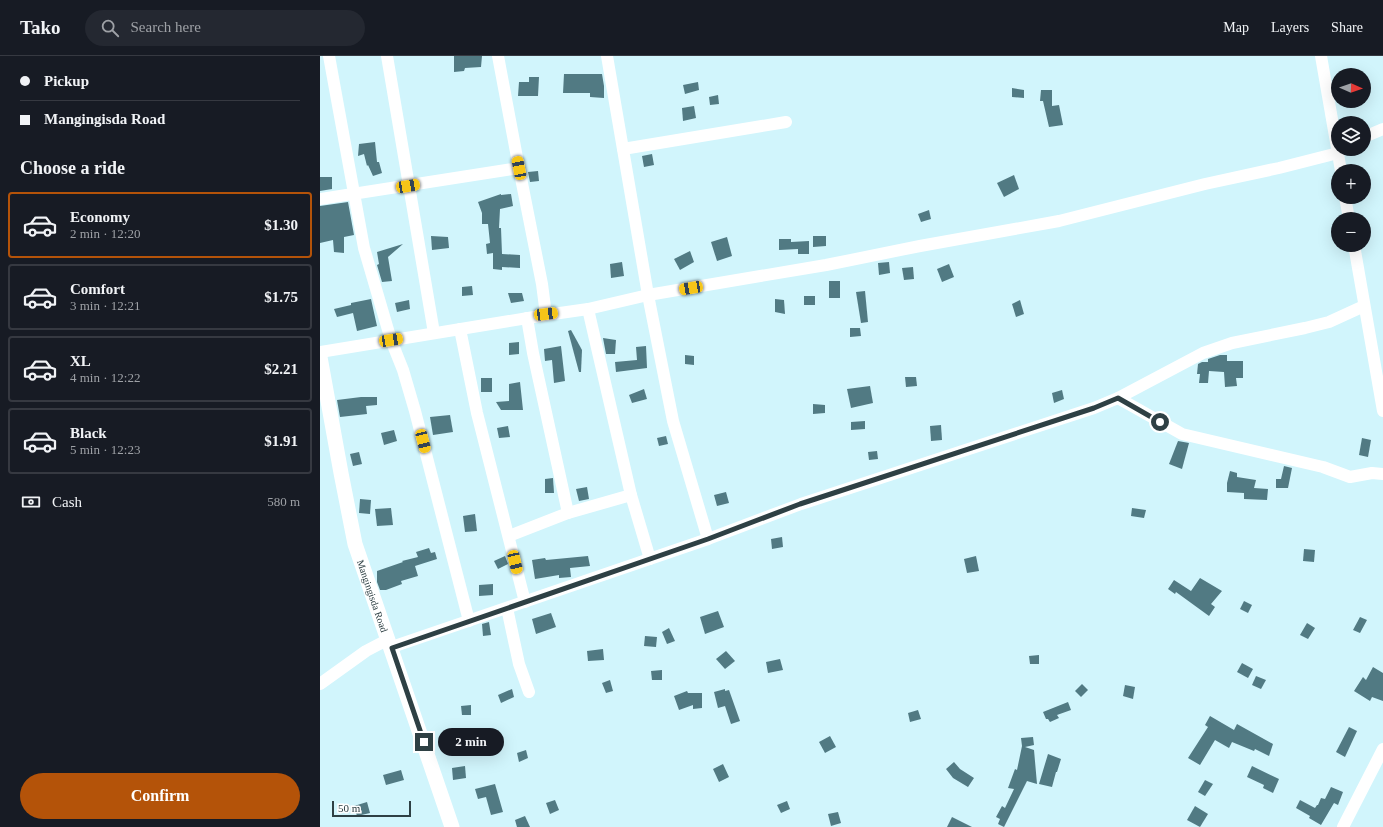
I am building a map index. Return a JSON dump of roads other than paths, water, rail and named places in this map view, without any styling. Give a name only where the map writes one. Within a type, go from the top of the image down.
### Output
[{"type":"street","points":[[329,56],[364,248],[391,340],[403,370],[415,411],[469,621]]},
{"type":"street","points":[[386,56],[434,333]]},
{"type":"street","points":[[498,56],[542,284],[546,314]]},
{"type":"street","points":[[607,56],[648,295],[673,421],[708,539]]},
{"type":"street","points":[[1322,56],[1332,116]]},
{"type":"street","points":[[623,149],[786,122]]},
{"type":"street","points":[[1371,134],[1383,129]]},
{"type":"street","points":[[320,352],[546,314],[588,309],[648,295],[826,265],[920,246],[1059,221],[1205,184],[1279,168],[1331,151]]},
{"type":"street","points":[[320,199],[519,168]]},
{"type":"street","points":[[1355,252],[1383,411]]},
{"type":"street","points":[[320,684],[366,651],[469,621],[708,539],[800,504],[1094,408],[1118,398],[1203,353],[1232,343],[1328,322],[1364,306]]},
{"type":"street","points":[[588,309],[631,494],[650,559]]},
{"type":"street","points":[[527,318],[533,353],[568,513]]},
{"type":"street","points":[[460,329],[497,496],[509,536],[525,602]]},
{"type":"street","name":"Mangingisda Road","points":[[320,358],[355,544],[452,827]]},
{"type":"street","points":[[1118,398],[1182,434],[1323,467],[1350,477],[1372,473],[1383,474]]},
{"type":"street","points":[[509,536],[568,513],[631,494]]},
{"type":"street","points":[[507,608],[519,664],[529,692]]},
{"type":"street","points":[[1343,827],[1383,749]]}]
